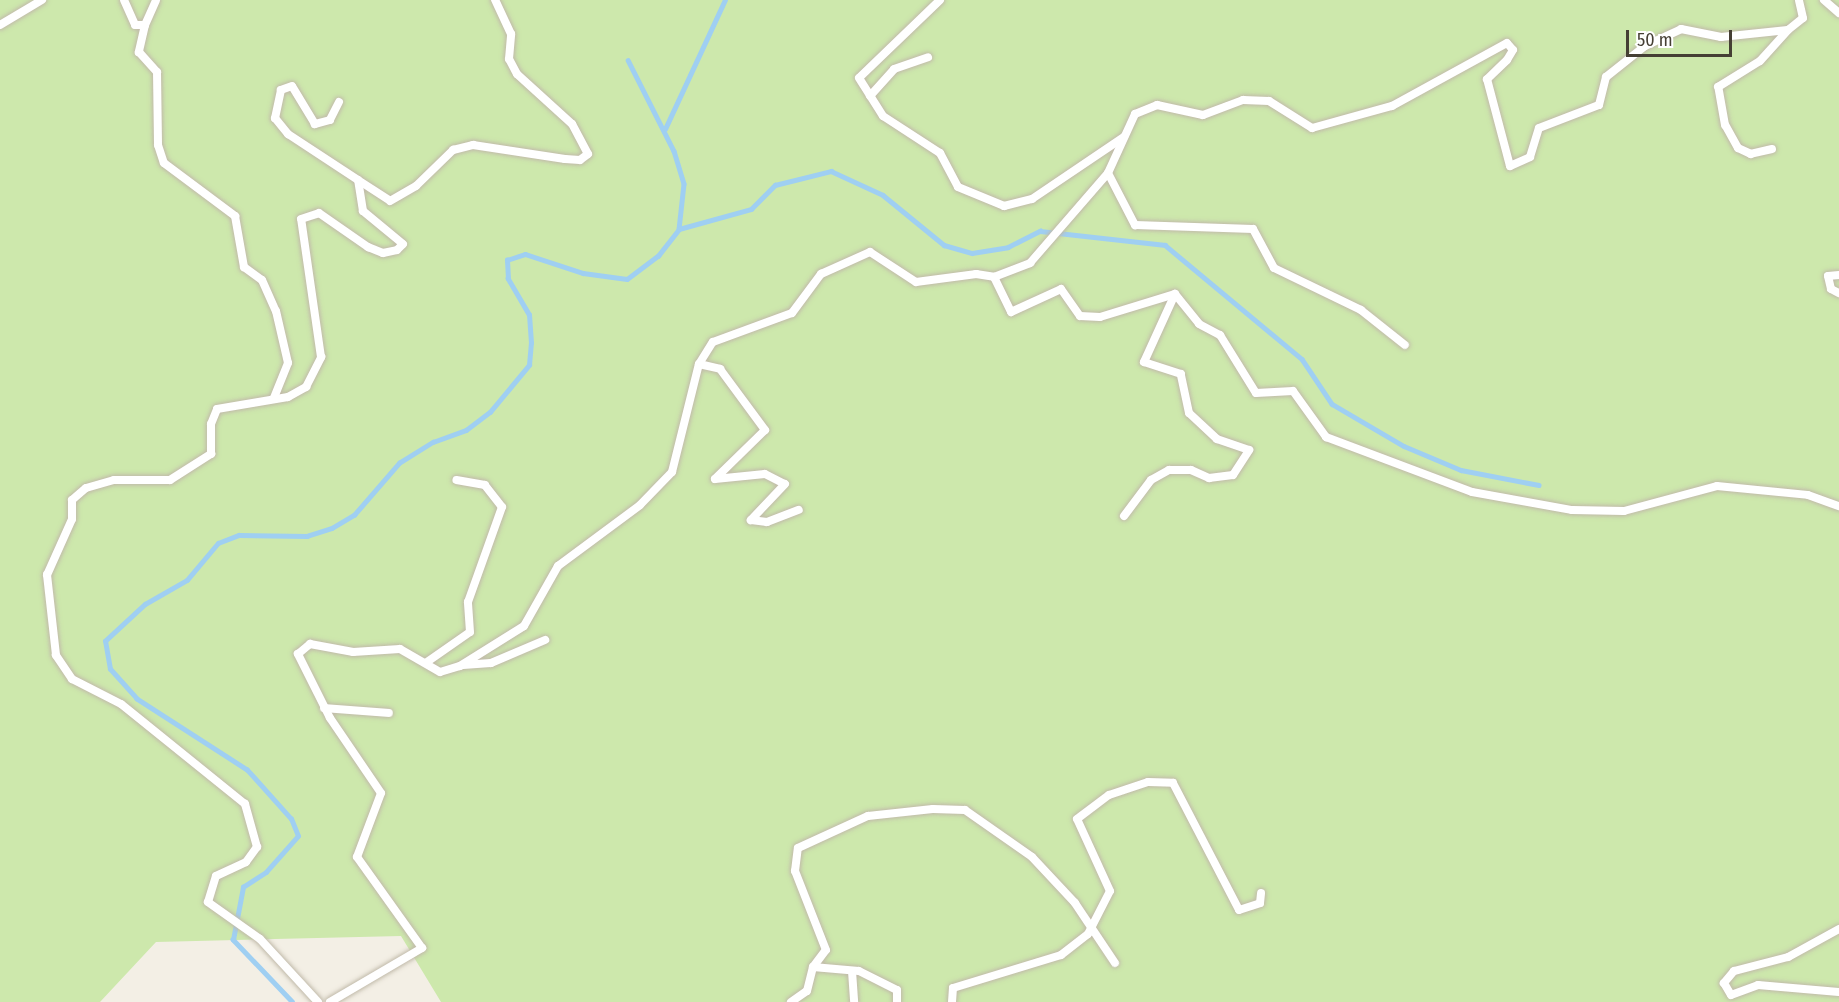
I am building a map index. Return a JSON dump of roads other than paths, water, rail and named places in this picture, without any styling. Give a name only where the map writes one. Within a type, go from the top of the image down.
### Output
[{"type":"lane","points":[[0,25],[42,0]]},
{"type":"lane","points":[[124,0],[135,25],[145,25]]},
{"type":"lane","points":[[156,0],[145,25],[139,52],[157,72],[158,145],[164,163],[235,216],[244,267],[262,280],[276,311],[288,363],[274,398]]},
{"type":"lane","points":[[339,102],[330,120],[315,123],[292,86],[281,90],[275,118],[288,134],[390,201],[416,186],[453,150],[473,145],[572,160],[588,154],[572,124],[517,74],[509,59],[511,34],[495,0]]},
{"type":"lane","points":[[940,0],[859,78],[883,116],[939,153],[958,187],[1004,206],[1032,199],[1127,135]]},
{"type":"lane","points":[[1772,149],[1751,154],[1738,148],[1725,125],[1719,87],[1760,61],[1788,30],[1803,18],[1799,0]]},
{"type":"lane","points":[[1824,0],[1839,13]]},
{"type":"lane","points":[[460,666],[524,626],[558,566],[640,505],[672,472],[699,364],[713,342],[792,313],[821,274],[870,252],[916,282],[976,274],[994,277],[1030,263],[1053,242],[1108,173],[1135,114],[1157,105],[1203,115],[1243,100],[1269,100],[1312,128],[1392,106],[1507,43],[1512,50],[1507,60],[1487,79],[1510,166],[1530,157],[1539,128],[1599,105],[1606,77],[1645,46],[1681,29],[1720,37],[1788,30]]},
{"type":"lane","points":[[870,96],[894,69],[928,57]]},
{"type":"lane","points":[[1108,173],[1135,225],[1253,229],[1274,268],[1361,310],[1405,345]]},
{"type":"lane","points":[[318,1002],[244,928],[208,902],[216,876],[246,862],[257,847],[245,804],[121,704],[72,679],[56,655],[47,575],[72,519],[72,500],[86,488],[114,480],[170,480],[212,454],[211,424],[217,409],[274,398],[306,387],[321,357],[301,219],[319,213],[382,253],[403,244],[363,211],[358,180]]},
{"type":"lane","points":[[1839,275],[1828,276],[1831,289],[1839,293]]},
{"type":"lane","points":[[994,277],[1011,312],[1061,289],[1080,316],[1090,317],[1175,294]]},
{"type":"lane","points":[[1175,294],[1199,324],[1220,335],[1256,393],[1293,391],[1326,437],[1436,480],[1572,510],[1624,511],[1717,486],[1808,495],[1839,506]]},
{"type":"lane","points":[[1124,516],[1151,480],[1169,470],[1191,470],[1209,478],[1233,475],[1249,450],[1217,439],[1189,413],[1181,398],[1181,374],[1144,362],[1175,294]]},
{"type":"lane","points":[[699,364],[720,369],[765,430],[715,478],[765,474],[785,484],[751,520],[767,522],[799,510]]},
{"type":"lane","points":[[427,662],[470,632],[468,602],[502,507],[485,485],[456,480]]},
{"type":"lane","points":[[330,1002],[422,948],[357,857],[381,793],[324,708],[298,654],[310,644],[353,651],[399,649],[427,662],[440,672],[460,666],[491,663],[545,640]]},
{"type":"lane","points":[[324,708],[389,713]]},
{"type":"lane","points":[[952,1002],[953,988],[1061,956],[1092,926],[1110,891],[1077,819],[1109,795],[1148,782],[1173,783],[1239,910],[1260,903],[1261,893]]},
{"type":"lane","points":[[806,1002],[813,967],[826,950],[795,872],[798,848],[868,816],[965,810],[1032,857],[1092,926],[1115,963]]},
{"type":"lane","points":[[1839,929],[1788,957],[1734,971],[1724,983],[1731,995],[1758,985],[1839,992]]},
{"type":"lane","points":[[813,967],[852,970],[897,990],[897,1002]]},
{"type":"lane","points":[[852,970],[855,1002]]},
{"type":"lane","points":[[791,1002],[807,991]]},
{"type":"waterway","points":[[665,129],[725,0]]},
{"type":"waterway","points":[[628,60],[674,151],[684,184],[679,229]]},
{"type":"waterway","points":[[292,1002],[233,940],[243,887],[266,872],[298,836],[291,819],[247,770],[137,699],[110,669],[105,641],[145,604],[187,580],[218,543],[239,535],[307,536],[332,528],[354,515],[399,463],[433,442],[466,430],[490,412],[529,365],[531,343],[529,315],[508,279],[507,260],[525,254],[583,273],[627,279],[658,256],[679,229],[751,209],[775,185],[831,171],[883,195],[944,245],[972,253],[1008,247],[1040,231],[1165,245],[1302,359],[1332,404],[1404,446],[1461,470],[1539,485]]}]
